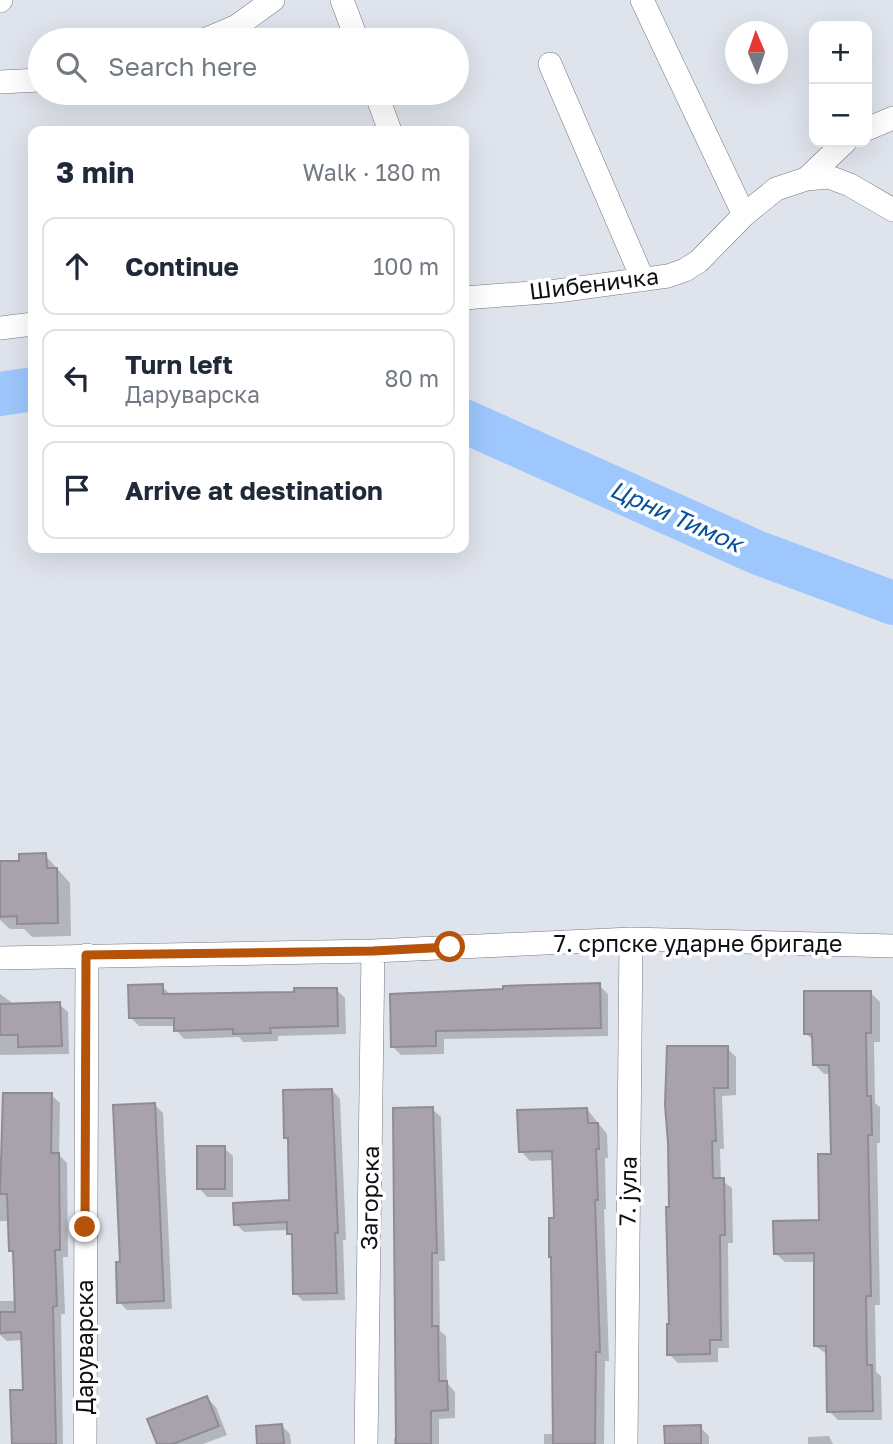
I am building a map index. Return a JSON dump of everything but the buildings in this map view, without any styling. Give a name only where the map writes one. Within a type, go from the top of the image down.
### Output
[{"type":"street","points":[[232,28],[273,0]]},
{"type":"street","points":[[342,0],[352,28]]},
{"type":"street","points":[[642,0],[744,215]]},
{"type":"street","points":[[551,64],[643,280]]},
{"type":"street","points":[[0,82],[28,81]]},
{"type":"street","points":[[380,105],[388,126]]},
{"type":"street","points":[[872,127],[893,118]]},
{"type":"street","name":"Шибеничка","points":[[469,298],[557,292],[668,276],[699,261],[744,215],[776,189],[806,179],[840,147]]},
{"type":"street","points":[[806,179],[829,177],[893,210]]},
{"type":"street","points":[[0,328],[28,325]]},
{"type":"street","name":"7. српске ударне бригаде","points":[[0,958],[373,951],[631,939],[893,946]]},
{"type":"street","name":"7. јула","points":[[626,1444],[631,939]]},
{"type":"street","name":"Загорска","points":[[366,1444],[373,951]]},
{"type":"street","name":"Даруварска","points":[[85,1444],[86,955]]},
{"type":"waterway","name":"Црни Тимок","points":[[0,394],[28,390]]},
{"type":"waterway","name":"Црни Тимок","points":[[469,423],[756,552],[893,603]]},
{"type":"route","points":[[85,1227],[86,955],[373,951],[450,947]]}]
